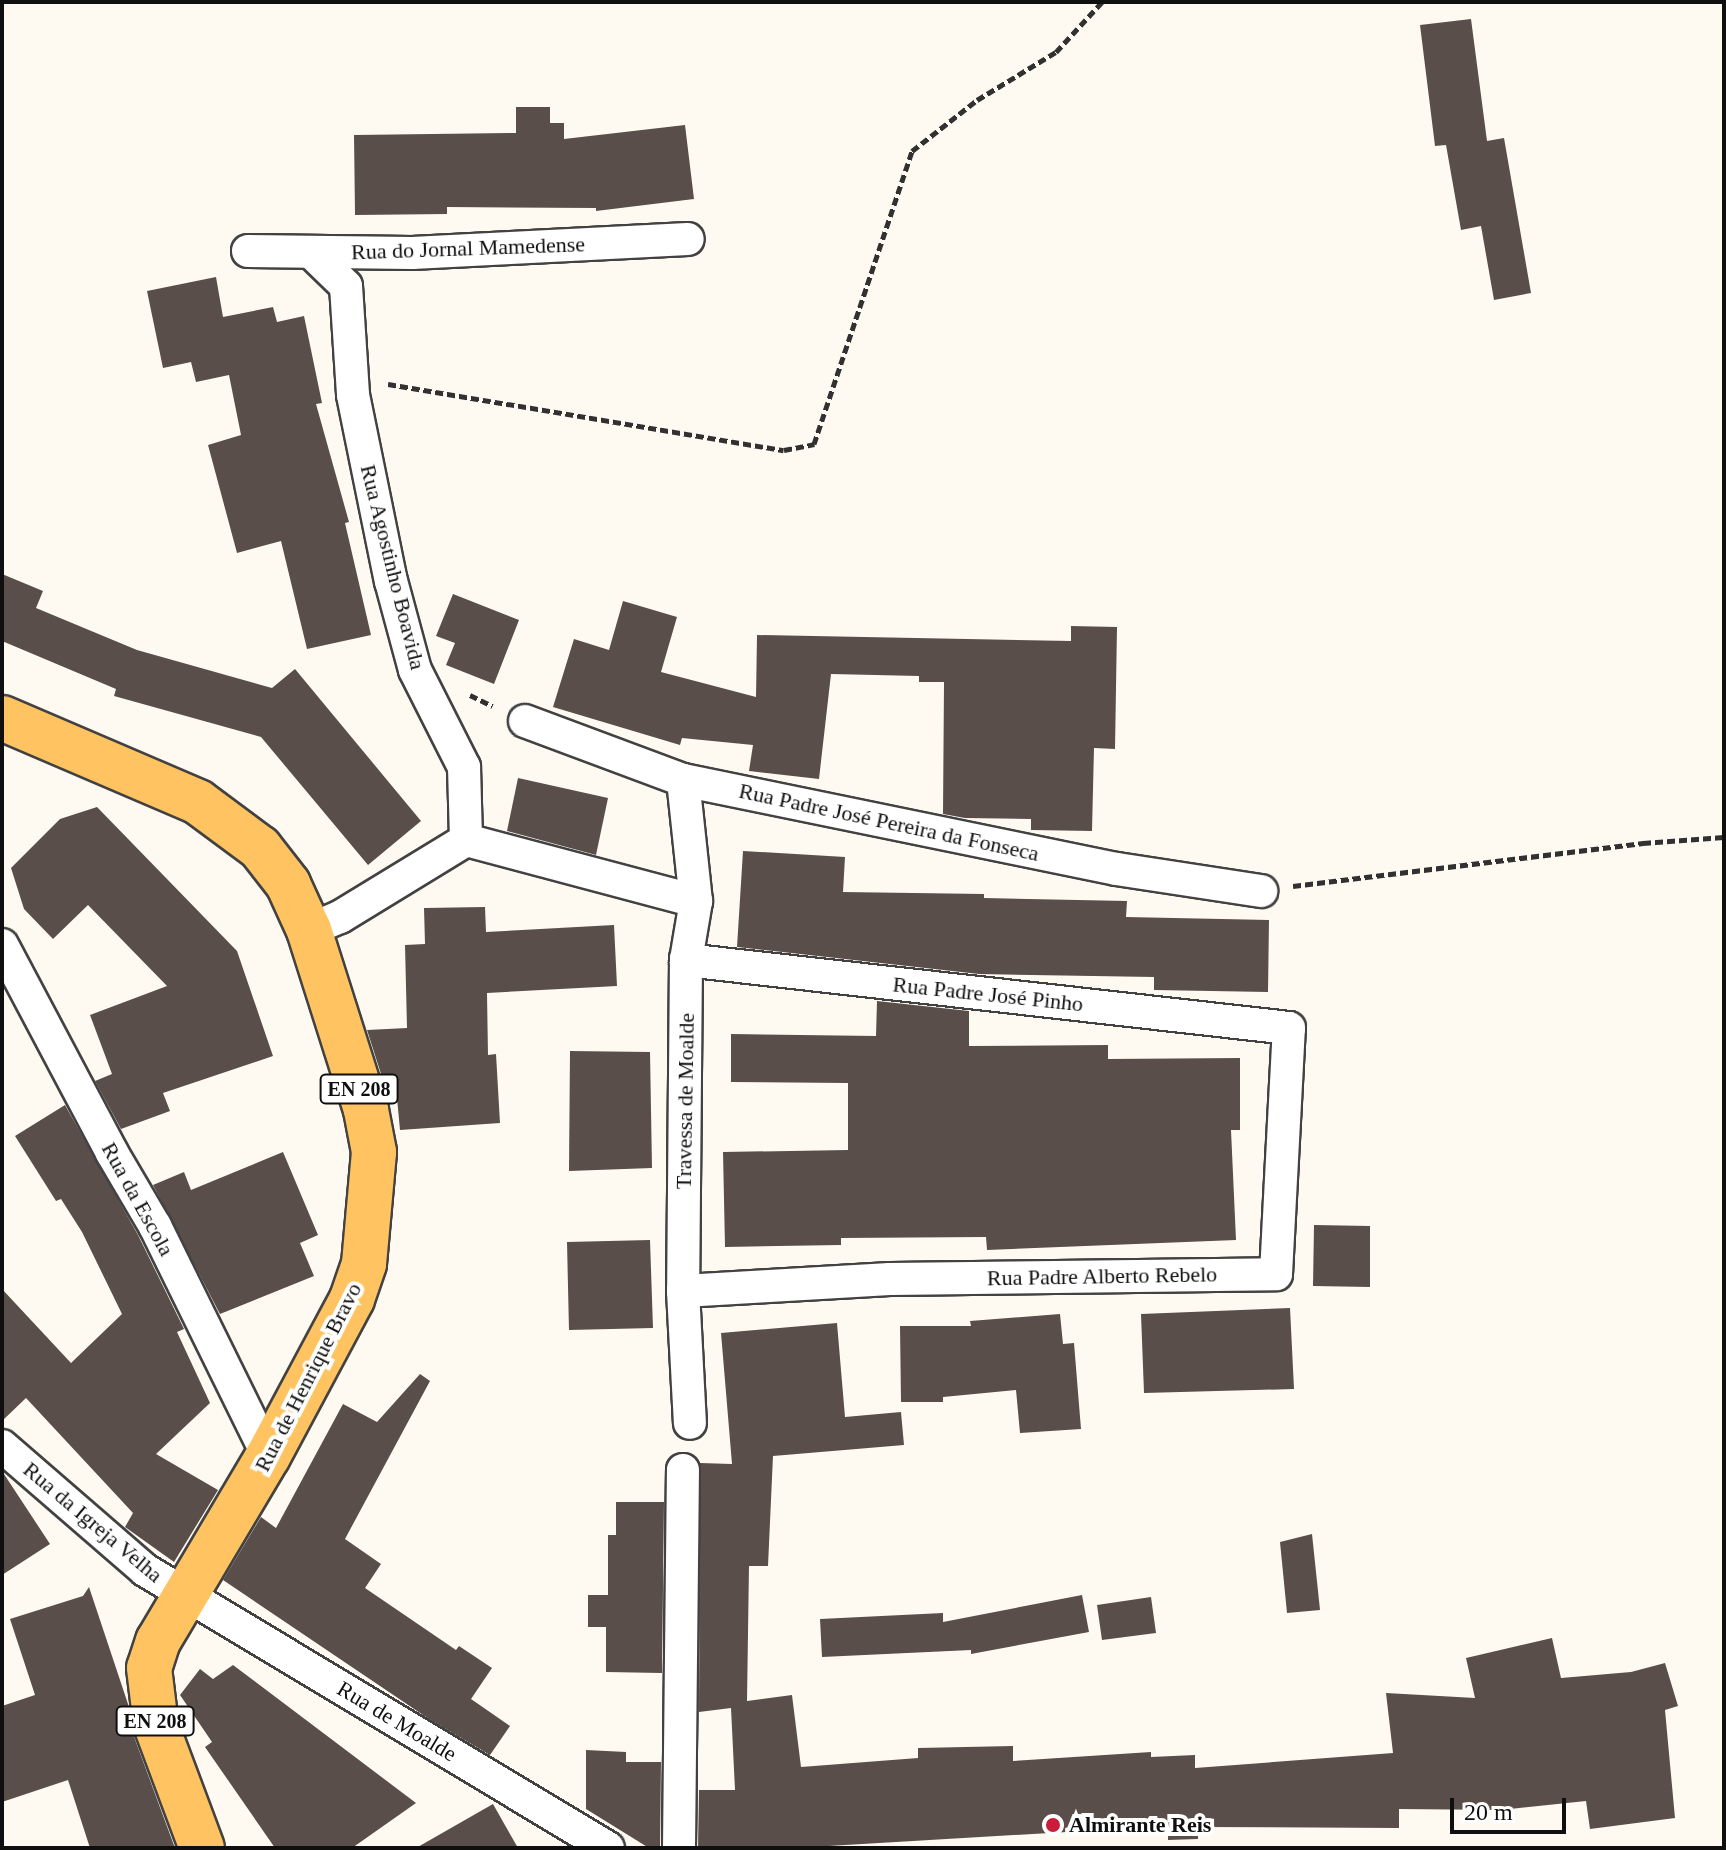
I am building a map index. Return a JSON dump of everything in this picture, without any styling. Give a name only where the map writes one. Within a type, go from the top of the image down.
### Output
[{"type":"main road","name":"Rua de Henrique Bravo","points":[[2,718],[198,802],[260,848],[288,884],[309,930],[366,1110],[374,1152],[364,1264],[352,1299],[268,1456],[158,1641],[149,1668],[156,1725],[202,1848]]},
{"type":"street","name":"Rua do Jornal Mamedense","points":[[248,251],[412,253],[688,239]]},
{"type":"street","name":"Rua Agostinho Boavida","points":[[312,253],[346,286],[352,378],[391,581],[415,670],[464,767],[466,840]]},
{"type":"street","name":"Rua Padre José Pereira da Fonseca","points":[[525,721],[683,780],[1117,869],[1261,891]]},
{"type":"street","name":"Travessa de Moalde","points":[[683,780],[696,901],[686,960],[683,1291],[690,1423]]},
{"type":"street","points":[[309,930],[340,917],[466,840],[696,901]]},
{"type":"street","name":"Rua da Escola","points":[[2,945],[112,1153],[155,1226],[268,1456]]},
{"type":"street","name":"Rua Padre José Pinho","points":[[686,960],[1289,1028]]},
{"type":"street","name":"Rua Padre Alberto Rebelo","points":[[683,1291],[890,1279],[1276,1274],[1289,1028]]},
{"type":"street","name":"Rua da Igreja Velha","points":[[2,1446],[126,1555],[186,1595]]},
{"type":"street","points":[[679,1848],[683,1470]]},
{"type":"street","name":"Rua de Moalde","points":[[186,1595],[608,1848]]},
{"type":"path","points":[[352,378],[784,450],[814,444],[912,151],[977,100],[1056,52],[1102,2]]},
{"type":"path","points":[[1261,891],[1643,843],[1724,837]]},
{"type":"building","points":[[1471,19],[1487,141],[1504,138],[1531,293],[1494,300],[1481,226],[1461,230],[1446,145],[1435,146],[1420,25]]},
{"type":"building","points":[[516,107],[550,107],[550,123],[564,123],[564,139],[685,125],[694,199],[596,211],[596,208],[447,207],[447,214],[355,215],[354,135],[516,133]]},
{"type":"building","points":[[216,277],[223,317],[273,307],[277,322],[304,316],[322,403],[316,404],[349,522],[345,523],[371,635],[307,649],[281,541],[237,553],[208,445],[241,435],[229,375],[196,382],[191,362],[163,368],[147,291]]},
{"type":"building","points":[[2,574],[43,591],[36,608],[137,650],[272,688],[295,669],[421,821],[368,865],[261,737],[114,696],[116,689],[2,641]]},
{"type":"building","points":[[453,594],[519,620],[494,684],[446,665],[455,643],[436,636]]},
{"type":"building","points":[[623,601],[677,617],[661,672],[756,697],[757,635],[1071,641],[1071,626],[1117,627],[1115,749],[1094,748],[1092,831],[1031,830],[1031,819],[965,818],[943,814],[944,682],[919,682],[919,676],[831,674],[819,779],[749,771],[753,745],[682,738],[680,745],[553,707],[574,639],[609,650]]},
{"type":"building","points":[[518,778],[608,798],[596,855],[507,831]]},
{"type":"building","points":[[97,807],[237,951],[273,1056],[163,1093],[170,1111],[121,1129],[95,1081],[112,1074],[90,1015],[167,986],[88,905],[53,939],[24,909],[11,868],[60,819]]},
{"type":"building","points":[[743,851],[845,857],[843,892],[984,894],[984,898],[1127,901],[1126,917],[1269,920],[1268,992],[1154,990],[1154,977],[979,974],[737,947]]},
{"type":"building","points":[[485,907],[486,932],[614,925],[617,986],[487,993],[488,1055],[496,1054],[500,1123],[400,1130],[397,1098],[389,1099],[367,1030],[407,1028],[405,945],[425,944],[424,908]]},
{"type":"building","points":[[877,1001],[969,1011],[969,1046],[1108,1045],[1108,1059],[1240,1058],[1240,1130],[1231,1130],[1236,1240],[987,1250],[986,1237],[841,1238],[841,1245],[725,1247],[723,1152],[848,1150],[848,1083],[731,1082],[731,1034],[876,1036]]},
{"type":"building","points":[[570,1051],[650,1052],[652,1168],[569,1171]]},
{"type":"building","points":[[65,1105],[138,1235],[184,1329],[177,1332],[210,1403],[156,1454],[218,1490],[174,1562],[125,1527],[133,1513],[26,1398],[2,1421],[2,1289],[71,1363],[122,1314],[82,1232],[61,1199],[56,1201],[15,1136]]},
{"type":"building","points":[[283,1152],[318,1235],[300,1243],[314,1276],[220,1314],[153,1185],[184,1172],[191,1190]]},
{"type":"building","points":[[1314,1225],[1370,1226],[1370,1287],[1313,1286]]},
{"type":"building","points":[[650,1240],[653,1328],[569,1330],[567,1242]]},
{"type":"building","points":[[1290,1308],[1294,1389],[1144,1393],[1141,1314]]},
{"type":"building","points":[[1060,1314],[1063,1344],[1074,1343],[1081,1429],[1020,1433],[1016,1390],[943,1397],[943,1402],[901,1402],[900,1326],[971,1326],[970,1321]]},
{"type":"building","points":[[837,1323],[845,1417],[901,1412],[904,1445],[773,1456],[768,1566],[749,1566],[747,1701],[792,1695],[801,1767],[918,1758],[918,1748],[1013,1746],[1013,1761],[1151,1752],[1151,1757],[1195,1755],[1195,1768],[1393,1753],[1386,1693],[1475,1698],[1466,1658],[1552,1638],[1561,1678],[1631,1672],[1665,1663],[1678,1706],[1665,1710],[1675,1818],[1590,1829],[1586,1801],[1501,1810],[1399,1809],[1399,1828],[1198,1827],[1198,1839],[1168,1840],[1168,1826],[795,1848],[698,1848],[699,1790],[735,1790],[731,1708],[699,1712],[700,1463],[732,1464],[721,1333]]},
{"type":"building","points":[[420,1374],[430,1381],[345,1539],[381,1564],[365,1588],[456,1650],[459,1646],[492,1668],[471,1699],[510,1726],[490,1755],[429,1719],[223,1580],[261,1517],[276,1528],[343,1404],[377,1422]]},
{"type":"building","points":[[2,1471],[50,1544],[2,1575]]},
{"type":"building","points":[[616,1502],[664,1502],[662,1673],[606,1672],[606,1627],[588,1627],[588,1595],[608,1595],[608,1535],[616,1535]]},
{"type":"building","points":[[1312,1534],[1320,1610],[1287,1613],[1280,1542]]},
{"type":"building","points":[[89,1587],[129,1707],[133,1734],[175,1848],[90,1848],[68,1780],[2,1802],[2,1706],[35,1695],[10,1619],[83,1596]]},
{"type":"building","points":[[1082,1595],[1089,1632],[971,1654],[971,1650],[822,1657],[820,1619],[943,1613],[943,1622]]},
{"type":"building","points":[[1151,1597],[1156,1633],[1102,1640],[1097,1605]]},
{"type":"building","points":[[233,1665],[416,1803],[352,1848],[275,1848],[205,1747],[212,1742],[180,1695],[200,1669],[213,1679]]},
{"type":"building","points":[[586,1750],[626,1752],[626,1762],[661,1762],[660,1848],[649,1848],[586,1809]]},
{"type":"building","points":[[493,1804],[518,1848],[416,1848]]},
{"type":"place","name":"Almirante Reis","points":[[1053,1825]]}]
